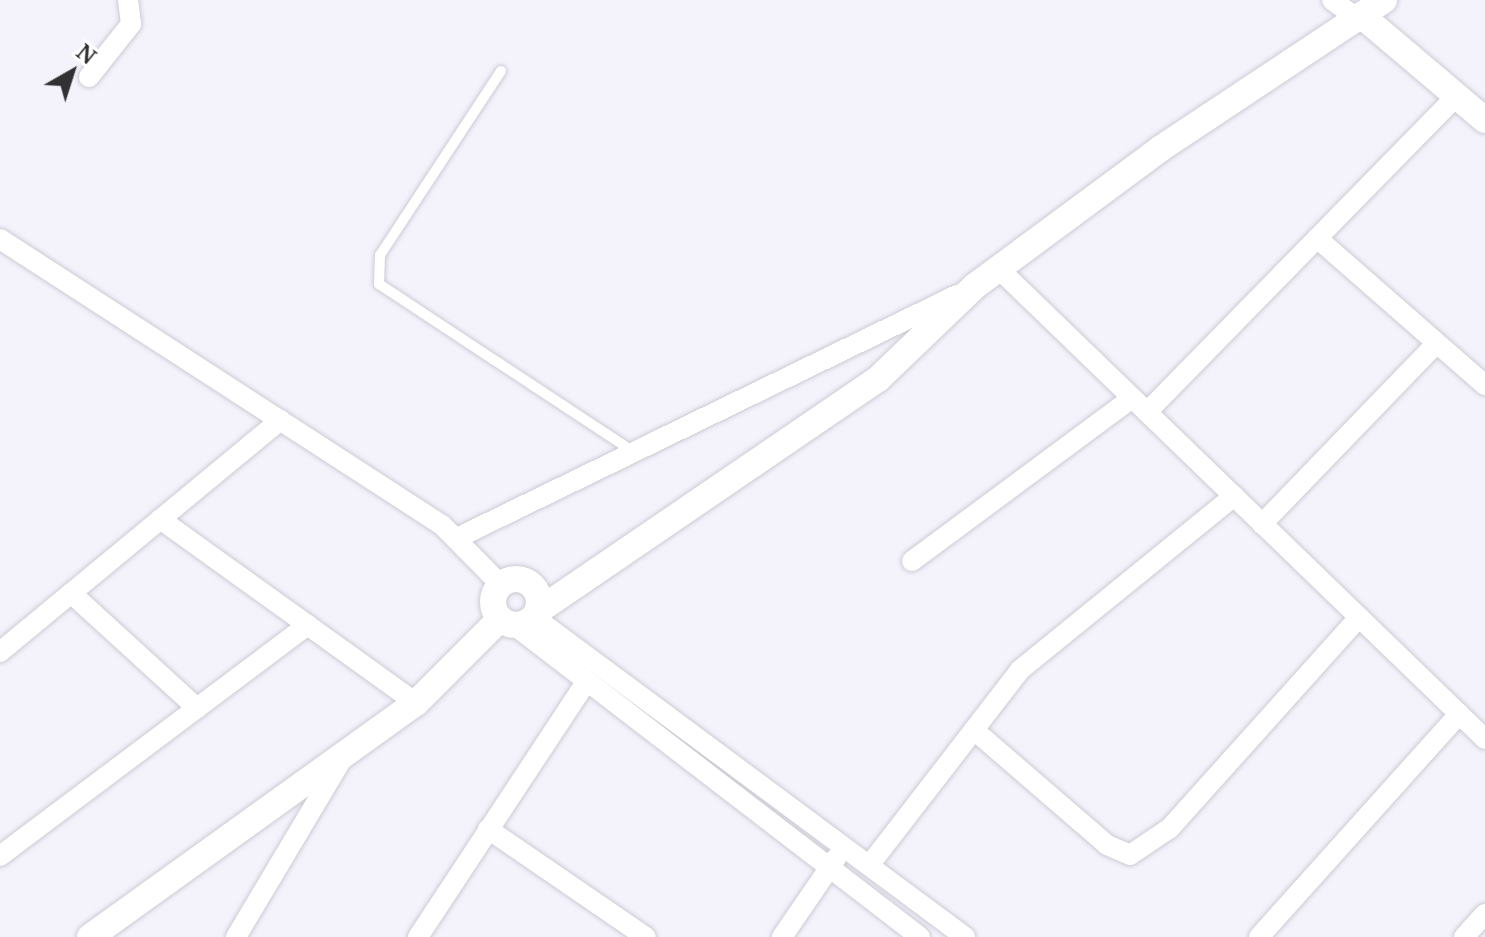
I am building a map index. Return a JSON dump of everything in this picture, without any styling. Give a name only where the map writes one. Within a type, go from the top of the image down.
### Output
[{"type":"street","points":[[89,77],[131,24],[128,0]]},
{"type":"street","points":[[1332,0],[1359,17],[1485,120]]},
{"type":"street","points":[[90,937],[416,703],[521,618],[878,379],[975,286],[1160,149],[1384,0]]},
{"type":"street","points":[[912,561],[1140,405],[1317,238],[1456,96]]},
{"type":"street","points":[[1317,238],[1435,345],[1485,385]]},
{"type":"street","points":[[0,239],[459,537],[501,585]]},
{"type":"street","points":[[999,269],[1485,739]]},
{"type":"street","points":[[459,537],[975,286]]},
{"type":"street","points":[[1262,524],[1435,345]]},
{"type":"street","points":[[0,652],[280,420]]},
{"type":"street","points":[[871,863],[1020,670],[1234,496]]},
{"type":"street","points":[[160,519],[416,703]]},
{"type":"street","points":[[501,585],[530,584],[521,618]]},
{"type":"street","points":[[501,585],[494,605],[521,618],[846,843],[952,933]]},
{"type":"street","points":[[71,593],[197,708]]},
{"type":"street","points":[[974,730],[1107,845],[1130,855],[1170,828],[1359,617]]},
{"type":"street","points":[[521,618],[586,682],[920,937]]},
{"type":"street","points":[[0,856],[308,625]]},
{"type":"street","points":[[418,937],[586,682]]},
{"type":"street","points":[[1266,934],[1459,714]]},
{"type":"street","points":[[236,937],[345,754]]},
{"type":"street","points":[[488,829],[646,937]]},
{"type":"street","points":[[782,937],[846,843]]},
{"type":"street","points":[[1464,937],[1485,914]]},
{"type":"lane","points":[[501,71],[380,255],[379,284],[634,452]]}]
